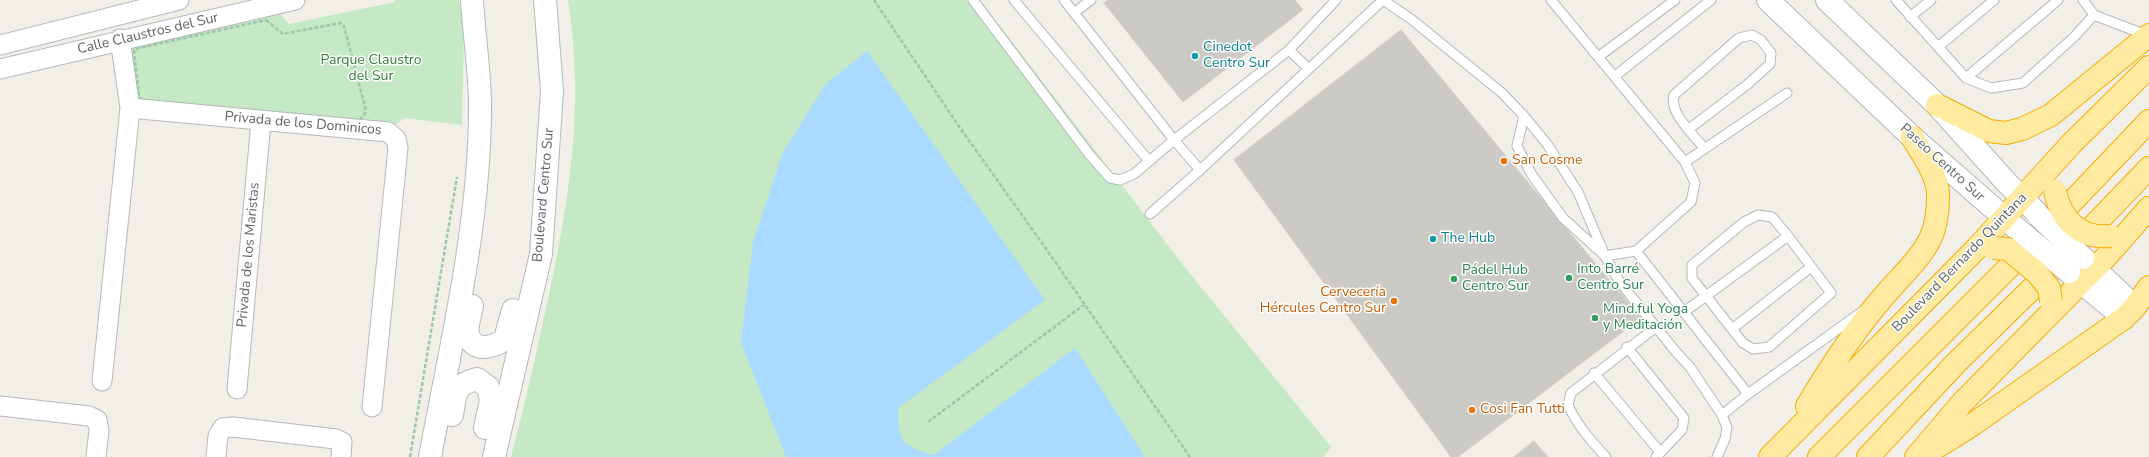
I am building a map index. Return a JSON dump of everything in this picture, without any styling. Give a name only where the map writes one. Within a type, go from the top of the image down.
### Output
[{"type":"highway","points":[[1937,105],[1989,131],[2006,133],[2022,129],[2051,115],[2148,35]]},
{"type":"highway","name":"Boulevard Bernardo Quintana","points":[[1770,457],[1985,248],[2003,218],[2071,144],[2149,67]]},
{"type":"highway","points":[[1820,457],[2028,248],[2149,121]]},
{"type":"highway","points":[[1794,432],[1812,398],[1883,297],[1925,247],[1937,219],[1938,193],[1932,174],[1912,137]]},
{"type":"highway","points":[[2071,144],[2067,164],[2055,191],[2057,202],[2065,216],[2079,230],[2088,235],[2111,236],[2142,215]]},
{"type":"highway","points":[[1868,457],[1956,363],[2051,270],[2149,168]]},
{"type":"highway","points":[[1916,457],[1962,403],[2048,309],[2081,270],[2142,215]]},
{"type":"highway","points":[[1985,248],[2008,249],[2037,273],[2049,288],[2048,309]]},
{"type":"highway","points":[[1921,457],[1972,425],[2129,313],[2149,287]]},
{"type":"street","name":"Calle Claustros del Sur","points":[[0,45],[113,8],[178,0]]},
{"type":"street","points":[[178,0],[184,24]]},
{"type":"street","name":"Calle Claustros del Sur","points":[[0,69],[184,24],[295,0]]},
{"type":"street","points":[[430,457],[469,248],[478,150],[480,99],[472,0]]},
{"type":"street","name":"Boulevard Centro Sur","points":[[494,457],[541,254],[552,91],[545,0]]},
{"type":"street","name":"Paseo Centro Sur","points":[[1768,0],[1912,137],[2003,218],[2023,234],[2081,270],[2129,313]]},
{"type":"street","name":"Paseo Centro Sur","points":[[1827,0],[1937,105],[2021,199],[2038,214],[2081,270]]},
{"type":"street","points":[[102,380],[130,108],[120,39]]},
{"type":"street","name":"Privada de los Dominicos","points":[[130,108],[388,132],[396,139],[398,148],[372,407]]},
{"type":"street","name":"Privada de los Maristas","points":[[237,389],[261,121]]},
{"type":"street","points":[[469,248],[477,274],[467,332],[472,343],[481,348],[496,346],[505,339],[516,294],[541,254]]},
{"type":"street","points":[[439,457],[444,451],[449,438],[457,388],[464,382],[477,380],[488,387],[491,400],[482,440],[483,457]]},
{"type":"street","points":[[0,406],[89,416],[97,420],[99,430],[96,457]]},
{"type":"street","points":[[216,457],[218,436],[223,428],[233,427],[336,439],[342,442],[341,457]]},
{"type":"lane","points":[[973,0],[1089,154],[1110,178],[1120,180],[1134,174],[1174,140],[1289,50],[1336,0]]},
{"type":"lane","points":[[1014,0],[1149,161]]},
{"type":"lane","points":[[1064,0],[1075,12],[1174,140],[1200,170]]},
{"type":"lane","points":[[1075,12],[1091,0]]},
{"type":"lane","points":[[1150,214],[1200,170],[1308,68],[1383,0],[1411,19],[1501,92],[1524,116],[1569,177],[1587,212],[1605,256],[1619,280],[1690,367],[1722,415],[1727,428],[1717,457]]},
{"type":"lane","points":[[1551,0],[1598,57],[1616,76],[1685,162],[1695,183],[1691,202],[1636,252],[1605,256]]},
{"type":"lane","points":[[1598,57],[1675,0]]},
{"type":"lane","points":[[1616,76],[1711,0]]},
{"type":"lane","points":[[1896,0],[1966,78],[1991,88],[2023,83],[2074,37],[2094,15]]},
{"type":"lane","points":[[1910,17],[1931,0]]},
{"type":"lane","points":[[1938,47],[1994,0]]},
{"type":"lane","points":[[1966,78],[2058,0]]},
{"type":"lane","points":[[2083,0],[2094,15],[2148,35]]},
{"type":"lane","points":[[1689,129],[1748,84],[1770,64],[1771,53],[1761,40],[1752,35],[1739,38],[1674,95],[1672,102],[1675,110],[1689,129],[1704,148]]},
{"type":"lane","points":[[1289,50],[1308,68]]},
{"type":"lane","points":[[1685,162],[1787,93]]},
{"type":"lane","points":[[1524,116],[1517,146],[1532,175],[1564,218],[1605,256]]},
{"type":"lane","points":[[1758,214],[1772,217],[1788,236],[1831,293],[1769,347],[1753,349],[1743,343],[1705,297],[1692,278],[1692,265],[1744,222],[1758,214]]},
{"type":"lane","points":[[1684,312],[1788,236]]},
{"type":"lane","points":[[1636,252],[1748,394]]},
{"type":"lane","points":[[1732,329],[1811,267]]},
{"type":"lane","points":[[1722,415],[1748,394],[1883,297]]},
{"type":"lane","points":[[1606,457],[1593,444],[1575,419],[1568,405],[1571,393],[1594,373],[1656,327]]},
{"type":"lane","points":[[1594,373],[1658,455],[1682,430],[1684,418],[1627,348]]},
{"type":"path","points":[[874,0],[958,125],[1085,304],[1190,457]]},
{"type":"path","points":[[266,20],[272,25],[283,34],[341,23],[344,26],[366,111],[364,116],[359,120],[353,121],[315,118],[148,102],[142,100],[139,96],[134,52],[136,49],[266,20]]},
{"type":"path","points":[[410,457],[457,176]]},
{"type":"path","points":[[928,422],[1085,304]]},
{"type":"green space","name":"Parque Claustro del Sur","points":[[394,0],[459,0],[464,27],[462,125],[405,118],[388,130],[130,108],[120,39],[272,5],[289,24],[395,2]]},
{"type":"green space","points":[[568,0],[980,0],[1183,265],[1331,447],[1323,457],[511,457],[546,309],[568,193],[575,118],[575,79],[573,40]]},
{"type":"water","points":[[867,51],[1045,300],[898,408],[899,428],[904,440],[908,445],[915,449],[934,455],[1075,348],[1145,457],[786,457],[741,343],[753,243],[783,152],[826,84]]},
{"type":"building","name":"Cinedot Centro Sur","points":[[1108,0],[1295,0],[1303,10],[1183,102],[1104,3]]},
{"type":"building","name":"The Hub","points":[[1401,30],[1641,318],[1458,457],[1451,457],[1234,160]]},
{"type":"building","points":[[1534,441],[1548,457],[1514,457]]},
{"type":"place","name":"Cinedot Centro Sur","points":[[1195,56]]},
{"type":"place","name":"San Cosme","points":[[1504,161]]},
{"type":"place","name":"The Hub","points":[[1433,239]]},
{"type":"place","name":"Into Barré Centro Sur","points":[[1569,278]]},
{"type":"place","name":"Pádel Hub Centro Sur","points":[[1454,279]]},
{"type":"place","name":"Cervecería Hércules Centro Sur","points":[[1394,301]]},
{"type":"place","name":"Mind.ful Yoga y Meditación","points":[[1595,318]]},
{"type":"place","name":"Cosi Fan Tutti","points":[[1472,410]]}]
